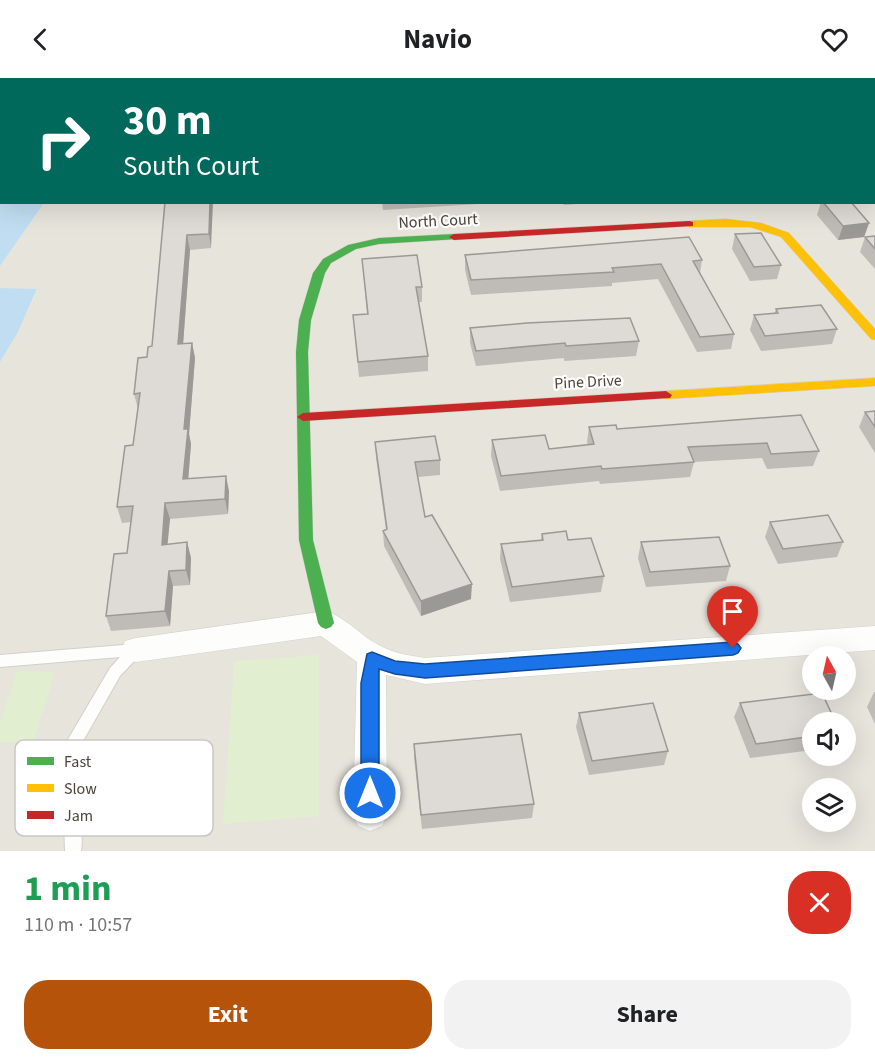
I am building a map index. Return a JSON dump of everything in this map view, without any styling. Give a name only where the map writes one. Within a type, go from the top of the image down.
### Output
[{"type":"street","name":"North Court","points":[[326,623],[306,540],[302,352],[305,320],[319,273],[327,261],[337,254],[374,242],[736,221],[757,223],[785,235],[875,336]]},
{"type":"street","name":"Pine Drive","points":[[303,417],[875,382]]},
{"type":"street","points":[[136,650],[326,623],[372,659],[395,668],[425,671],[875,638]]},
{"type":"street","points":[[370,815],[369,683],[372,659]]},
{"type":"lane","points":[[0,661],[136,650]]},
{"type":"lane","points":[[76,740],[116,672],[136,650]]},
{"type":"shaded area","points":[[43,204],[875,204],[875,851],[0,851],[0,362],[18,332],[37,290],[0,288],[0,266]]},
{"type":"green space","points":[[319,655],[319,816],[223,824],[234,661]]},
{"type":"green space","points":[[17,671],[55,672],[34,740],[0,743],[0,722]]},
{"type":"water","points":[[0,204],[43,204],[0,266]]},
{"type":"water","points":[[0,288],[37,289],[18,332],[0,362]]},
{"type":"building","points":[[165,204],[210,204],[209,234],[187,235],[178,344],[192,343],[184,429],[188,429],[183,479],[226,476],[225,499],[165,503],[162,545],[187,542],[186,570],[169,571],[165,611],[106,616],[114,554],[127,553],[133,506],[117,507],[125,446],[133,445],[140,393],[134,394],[138,358],[147,357],[148,347],[152,346]]},
{"type":"building","points":[[825,204],[853,204],[869,223],[843,226]]},
{"type":"building","points":[[761,233],[781,265],[754,267],[735,234]]},
{"type":"building","points":[[875,236],[875,249],[865,237]]},
{"type":"building","points":[[689,237],[702,260],[693,261],[734,334],[700,337],[661,264],[612,268],[614,272],[471,280],[465,255]]},
{"type":"building","points":[[417,255],[422,287],[416,287],[428,356],[358,362],[353,315],[368,314],[362,259]]},
{"type":"building","points":[[821,305],[837,329],[765,336],[754,315],[778,313],[776,309]]},
{"type":"building","points":[[630,318],[639,341],[566,346],[565,343],[476,351],[470,328],[527,323]]},
{"type":"building","points":[[875,411],[875,427],[865,412]]},
{"type":"building","points":[[801,415],[819,451],[771,454],[767,443],[688,447],[694,462],[602,469],[601,466],[501,476],[492,440],[545,435],[549,449],[594,444],[589,427],[616,425],[617,429]]},
{"type":"building","points":[[435,436],[440,460],[415,462],[425,517],[432,515],[472,584],[421,601],[383,531],[387,529],[375,442]]},
{"type":"building","points":[[828,515],[843,542],[783,549],[770,522]]},
{"type":"building","points":[[566,531],[568,540],[591,538],[604,576],[512,587],[501,544],[543,540],[542,534]]},
{"type":"building","points":[[719,537],[730,566],[650,572],[641,542]]},
{"type":"building","points":[[802,695],[802,700],[825,700],[831,712],[802,712],[802,738],[756,744],[740,703]]},
{"type":"building","points":[[653,703],[668,751],[592,761],[579,713]]},
{"type":"building","points":[[521,734],[534,804],[421,815],[414,744]]},
{"type":"traffic: fast","points":[[326,623],[306,540],[302,352],[305,320],[319,273],[327,261],[352,247],[379,241],[454,237]]},
{"type":"traffic: slow","points":[[689,224],[726,222],[750,224],[785,235],[875,336]]},
{"type":"traffic: slow","points":[[666,395],[875,382]]},
{"type":"traffic: jam","points":[[454,237],[689,224]]},
{"type":"traffic: jam","points":[[303,417],[666,395]]},
{"type":"route","points":[[370,793],[369,683],[372,659],[395,668],[425,671],[733,648]]}]
